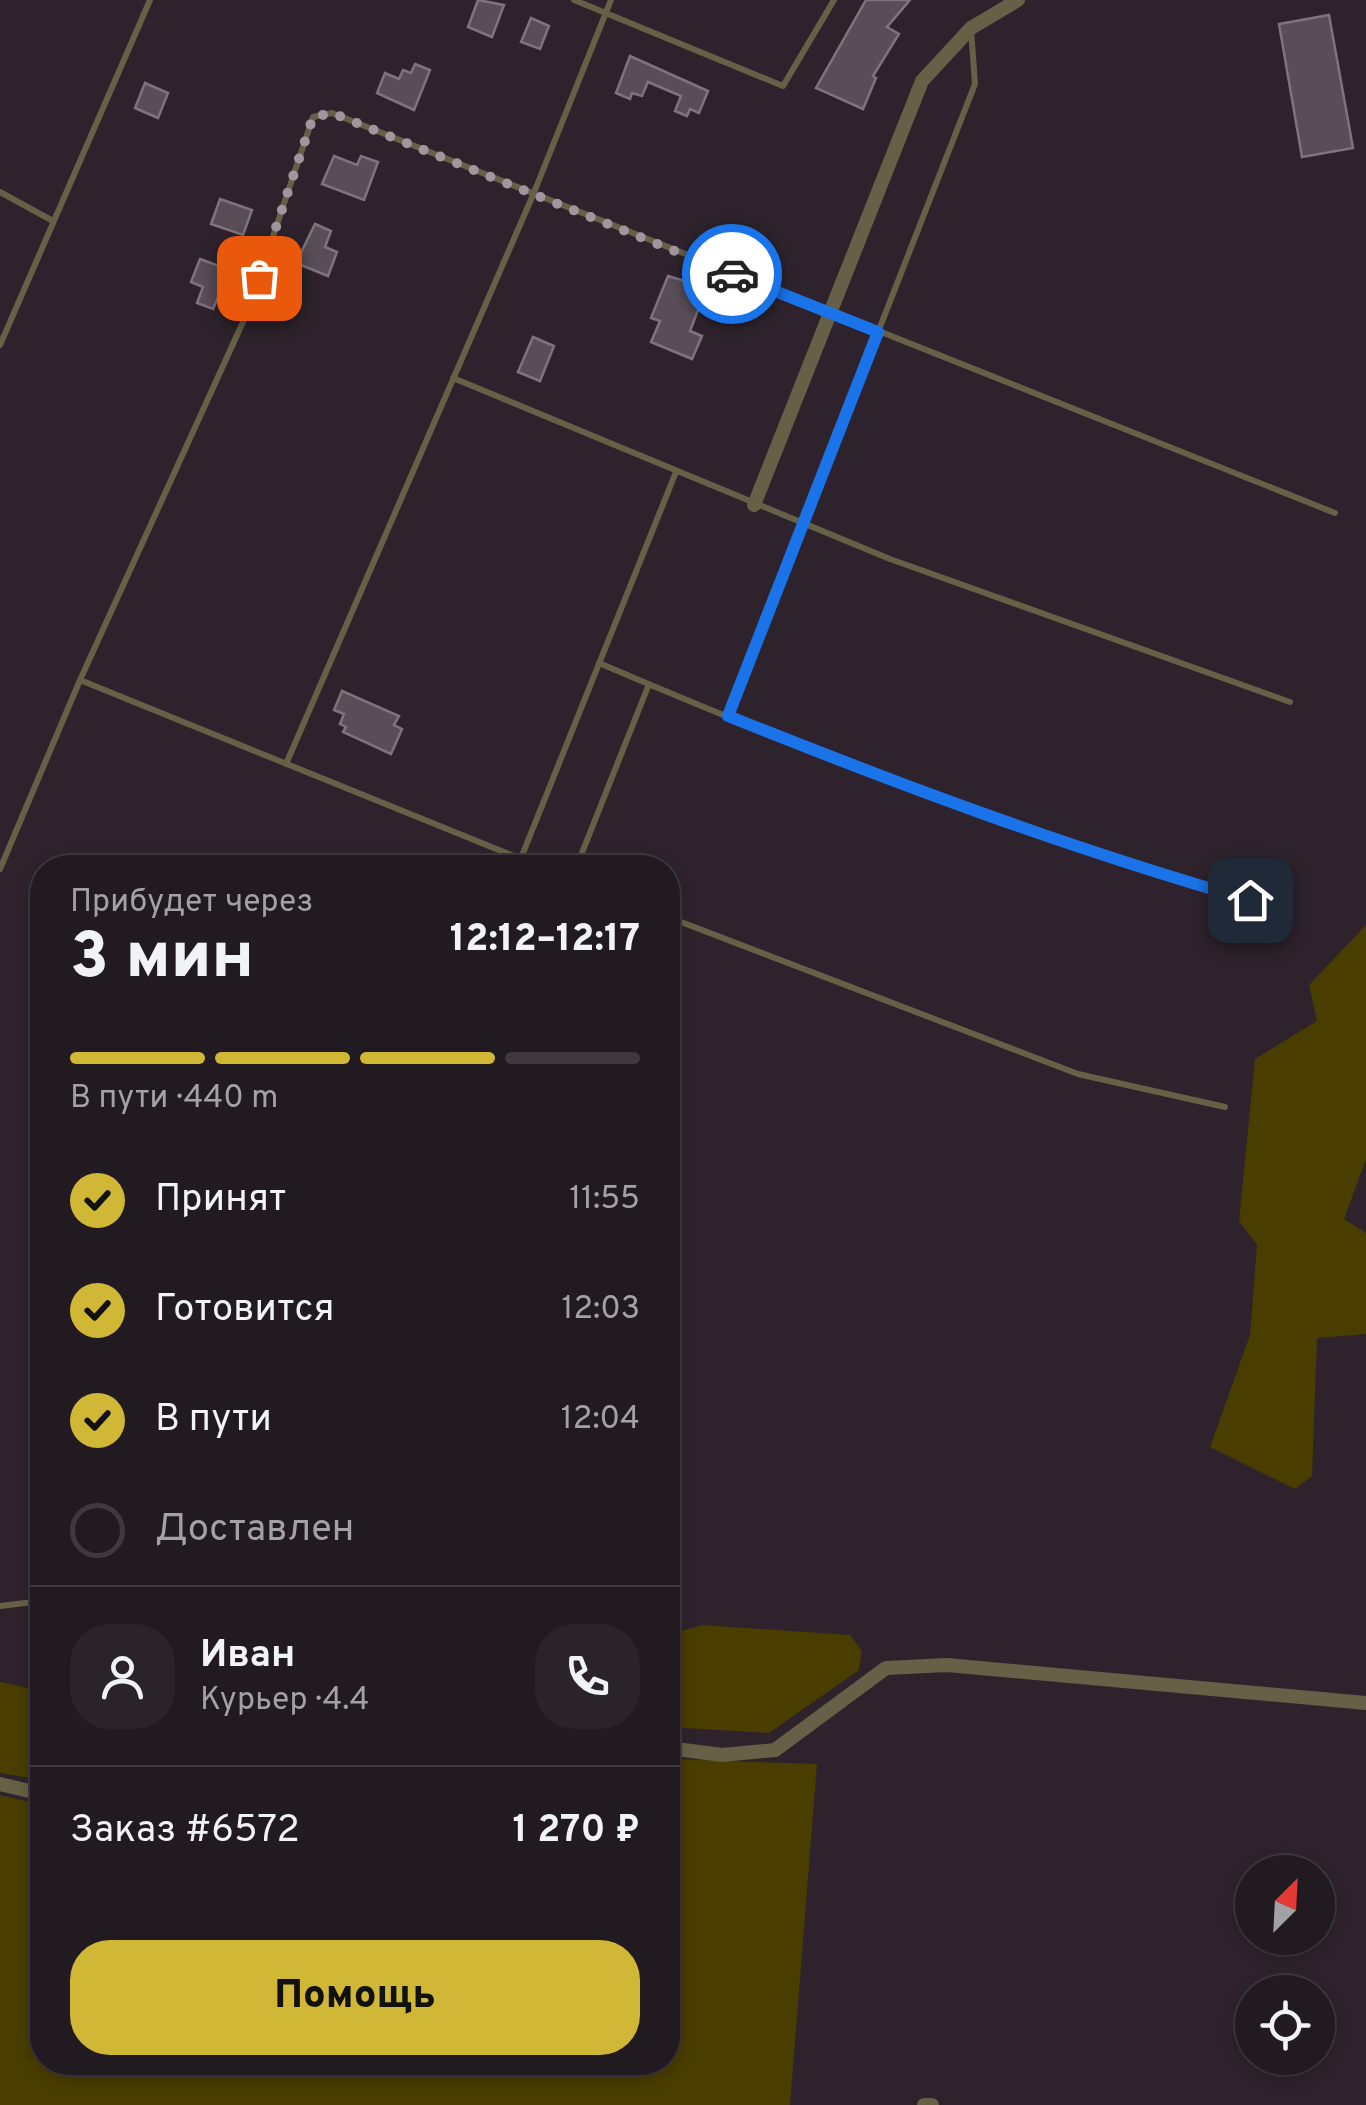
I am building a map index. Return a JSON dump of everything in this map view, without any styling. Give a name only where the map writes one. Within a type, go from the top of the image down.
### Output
[{"type":"street","points":[[754,505],[922,81],[971,28],[1018,0]]},
{"type":"street","points":[[680,1750],[722,1755],[775,1750],[886,1668],[946,1665],[1366,1703]]},
{"type":"street","points":[[0,1784],[30,1791]]},
{"type":"lane","points":[[0,345],[150,0]]},
{"type":"lane","points":[[574,0],[783,86],[834,0]]},
{"type":"lane","points":[[286,764],[533,195],[612,0]]},
{"type":"lane","points":[[728,716],[974,84],[971,28]]},
{"type":"lane","points":[[0,869],[80,680],[248,311],[313,117],[332,113],[1335,513]]},
{"type":"lane","points":[[0,192],[54,221]]},
{"type":"lane","points":[[453,378],[804,525],[1146,654],[1290,702]]},
{"type":"lane","points":[[521,855],[676,472]]},
{"type":"lane","points":[[599,663],[948,803],[1106,858],[1250,900]]},
{"type":"lane","points":[[80,680],[513,855]]},
{"type":"lane","points":[[581,855],[648,684]]},
{"type":"lane","points":[[680,922],[1078,1074],[1225,1107]]},
{"type":"lane","points":[[0,1606],[30,1603]]},
{"type":"shaded area","points":[[1366,925],[1366,1159],[1344,1219],[1366,1233],[1366,1334],[1317,1338],[1312,1476],[1295,1489],[1210,1447],[1250,1335],[1257,1245],[1239,1221],[1255,1059],[1317,1021],[1309,985]]},
{"type":"shaded area","points":[[702,1625],[850,1635],[862,1651],[859,1670],[769,1733],[680,1728],[680,1631]]},
{"type":"shaded area","points":[[0,1682],[30,1688],[30,1778],[0,1773]]},
{"type":"shaded area","points":[[680,1759],[817,1764],[790,2105],[0,2105],[0,1795],[30,1802],[30,2075],[680,2075]]},
{"type":"building","points":[[478,0],[504,5],[492,37],[468,27]]},
{"type":"building","points":[[866,0],[910,0],[887,27],[899,34],[873,76],[876,78],[863,109],[816,88]]},
{"type":"building","points":[[1329,15],[1353,148],[1302,157],[1279,24]]},
{"type":"building","points":[[531,18],[549,26],[540,49],[521,42]]},
{"type":"building","points":[[630,56],[708,91],[699,113],[690,109],[687,116],[675,111],[681,96],[648,82],[642,96],[632,93],[630,99],[616,93]]},
{"type":"building","points":[[415,64],[430,70],[414,110],[377,93],[385,73],[399,79],[403,70],[411,73]]},
{"type":"building","points":[[145,83],[168,93],[158,118],[135,108]]},
{"type":"building","points":[[334,156],[357,165],[361,156],[378,162],[364,200],[322,184]]},
{"type":"building","points":[[220,199],[252,210],[243,235],[211,224]]},
{"type":"building","points":[[315,224],[331,231],[325,247],[337,252],[328,276],[296,263]]},
{"type":"building","points":[[200,259],[230,270],[213,309],[197,303],[203,287],[191,282]]},
{"type":"building","points":[[668,276],[719,291],[711,310],[700,305],[690,331],[702,336],[692,359],[651,342],[660,321],[651,318]]},
{"type":"building","points":[[533,337],[554,346],[540,381],[518,372]]},
{"type":"building","points":[[342,691],[399,716],[394,725],[402,729],[391,754],[343,732],[346,727],[340,724],[344,714],[334,710]]},
{"type":"way so far","points":[[259,278],[313,117],[332,113],[732,274]]},
{"type":"route","points":[[732,274],[878,332],[728,716],[931,797],[1106,858],[1250,900]]}]
